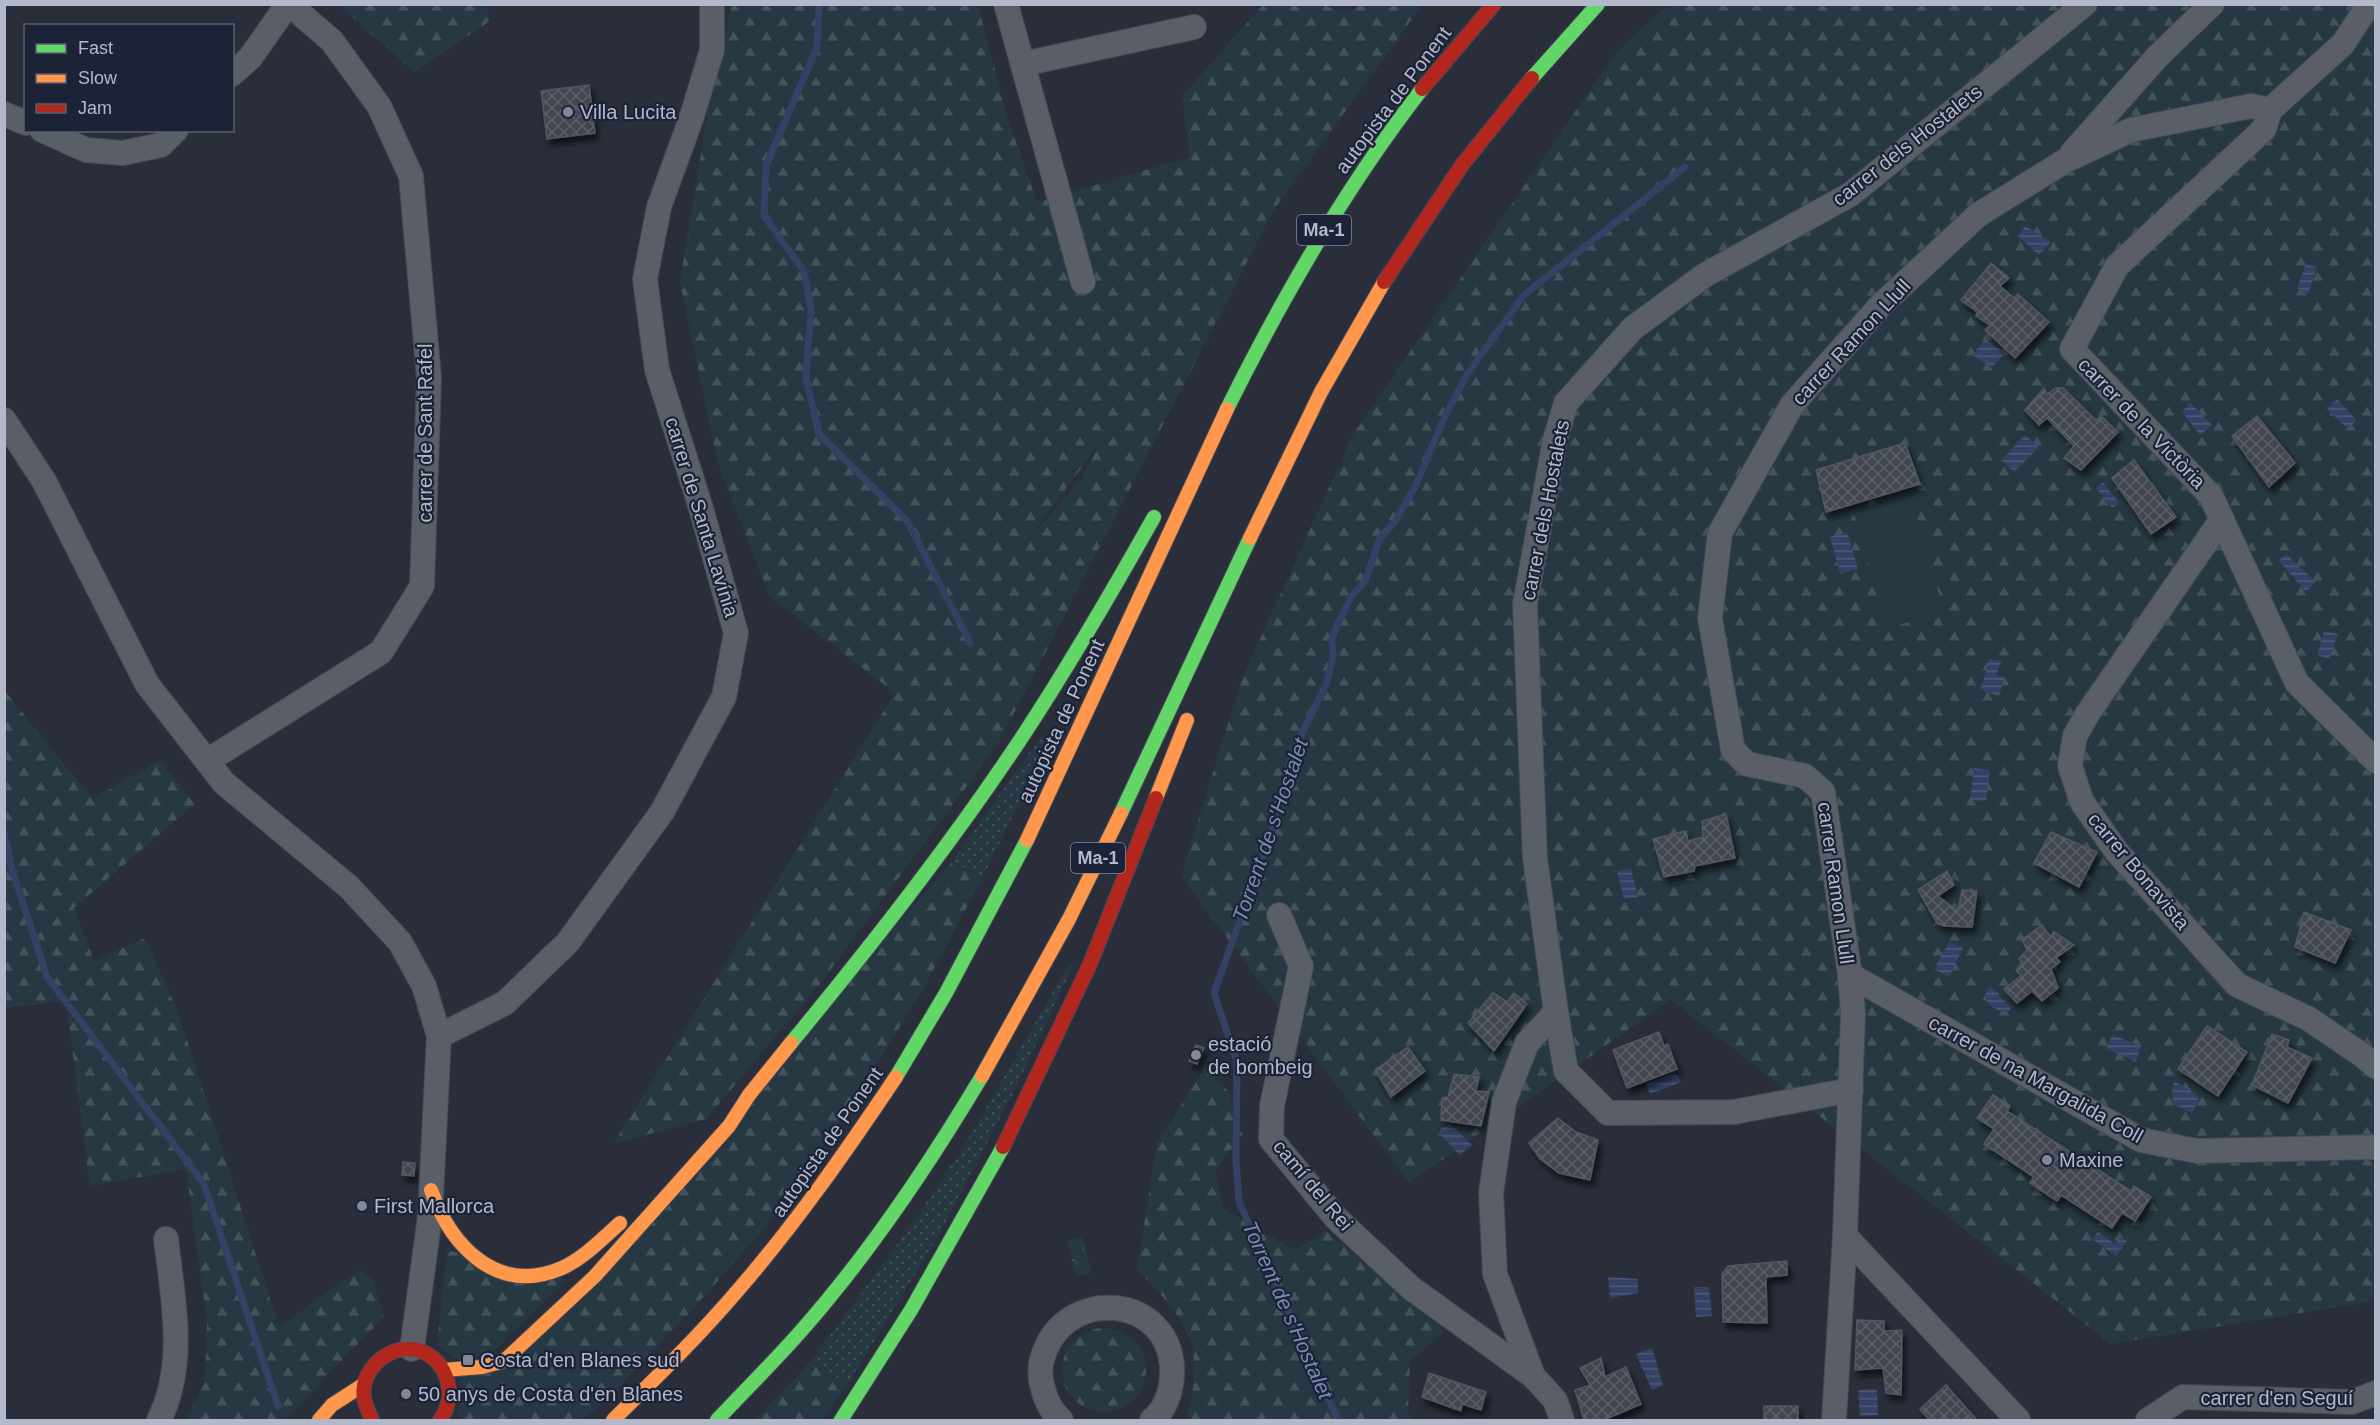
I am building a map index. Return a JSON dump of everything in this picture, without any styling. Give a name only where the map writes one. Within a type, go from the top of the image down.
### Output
[{"type":"main road","name":"autopista de Ponent","points":[[613,1420],[677,1359],[727,1306],[767,1258],[830,1176],[917,1044],[979,935],[1031,832],[1193,481],[1258,348],[1326,225],[1389,132],[1494,4]]},
{"type":"main road","name":"Ma-1","points":[[717,1420],[808,1322],[884,1226],[919,1177],[984,1074],[1070,916],[1319,395],[1352,334],[1405,248],[1484,135],[1531,78],[1599,4]]},
{"type":"main road","points":[[1388,305],[1405,248]]},
{"type":"main road","points":[[444,1370],[482,1367],[504,1361],[602,1268],[729,1126],[749,1095],[862,957],[989,786],[1067,667],[1125,571],[1153,518],[1193,481]]},
{"type":"main road","points":[[841,1420],[936,1270],[1001,1152],[1049,1055],[1094,952],[1194,704]]},
{"type":"main road","points":[[647,1197],[721,1119],[749,1095]]},
{"type":"main road","points":[[431,1190],[436,1206],[447,1226],[470,1254],[484,1265],[512,1276],[540,1275],[572,1263],[631,1212]]},
{"type":"main road","points":[[372,1420],[362,1398],[367,1372],[375,1361],[386,1354],[399,1349],[412,1349],[436,1360],[444,1370],[450,1384],[450,1400],[440,1420]]},
{"type":"main road","points":[[319,1420],[332,1405],[363,1384]]},
{"type":"street","name":"carrer de Sant Rafel","points":[[207,761],[381,652],[422,586],[429,378],[411,176],[379,106],[346,59],[332,41],[288,4],[250,58],[234,73]]},
{"type":"street","name":"carrer de Santa Lavínia","points":[[439,1036],[505,1003],[568,942],[662,812],[724,697],[736,633],[700,505],[657,370],[645,279],[659,207],[692,116],[712,50],[712,4]]},
{"type":"street","points":[[1006,4],[1083,282]]},
{"type":"street","name":"carrer dels Hostalets","points":[[1851,1090],[1734,1112],[1608,1113],[1566,1071],[1535,858],[1525,604],[1555,440],[1566,403],[1633,328],[1705,275],[1851,194],[2085,4]]},
{"type":"street","points":[[2065,161],[2158,56],[2212,4]]},
{"type":"street","points":[[2270,110],[2343,44],[2369,4]]},
{"type":"street","points":[[1023,64],[1194,27]]},
{"type":"street","name":"carrer Ramon Llull","points":[[1834,1420],[1851,1090],[1853,1014],[1850,975],[1823,792],[1805,776],[1748,764],[1733,750],[1710,618],[1720,533],[1792,405],[1881,305],[1978,215],[2065,161],[2131,130],[2251,106],[2270,110]]},
{"type":"street","name":"carrer de la Victòria","points":[[2270,110],[2264,129],[2117,266],[2072,348],[2211,496],[2297,683],[2376,761]]},
{"type":"street","points":[[4,114],[24,122]]},
{"type":"street","points":[[46,132],[86,150],[123,153],[161,145],[174,132]]},
{"type":"street","points":[[4,420],[44,481],[147,684],[224,783],[349,887],[400,942],[424,986],[439,1036],[430,1216],[412,1349]]},
{"type":"street","name":"carrer Bonavista","points":[[2222,519],[2088,713],[2075,736],[2070,766],[2082,802],[2117,852],[2237,985],[2309,1019],[2376,1067]]},
{"type":"street","name":"camí del Rei","points":[[1279,915],[1301,966],[1272,1106],[1271,1139],[1336,1218],[1411,1288],[1533,1377]]},
{"type":"street","name":"carrer de na Margalida Coll","points":[[1850,975],[2140,1140],[2197,1151],[2376,1147]]},
{"type":"street","points":[[1556,1012],[1527,1043],[1504,1102],[1491,1193],[1495,1274],[1533,1377],[1555,1400],[1562,1420]]},
{"type":"street","points":[[1845,1236],[2018,1420]]},
{"type":"street","points":[[159,1420],[168,1403],[176,1354],[175,1320],[166,1239]]},
{"type":"street","points":[[1061,1420],[1046,1399],[1040,1378],[1042,1356],[1051,1336],[1066,1320],[1086,1310],[1108,1306],[1129,1311],[1148,1321],[1163,1337],[1171,1357],[1173,1379],[1167,1400],[1152,1420]]},
{"type":"street","name":"carrer d'en Seguí","points":[[2148,1420],[2183,1397],[2352,1402],[2376,1393]]},
{"type":"green space","points":[[339,5],[486,5],[490,21],[414,72]]},
{"type":"green space","points":[[732,5],[978,5],[1007,116],[1037,202],[1190,157],[1182,96],[1263,5],[1323,5],[1349,14],[1357,5],[1422,5],[1274,210],[998,744],[820,984],[706,1119],[613,1144],[895,693],[770,597],[718,464],[680,282],[710,98]],"holes":[[[1098,446],[1083,477],[1028,540]]]},
{"type":"green space","points":[[1668,5],[2375,5],[2375,1301],[2111,1344],[1671,1000],[1409,1183],[1181,876],[1242,678],[1354,433],[1616,52]]},
{"type":"green space","points":[[1911,494],[1944,612],[1887,628],[1853,510]]},
{"type":"green space","points":[[5,691],[92,799],[160,760],[195,804],[74,908],[94,961],[145,938],[178,1012],[279,1327],[360,1269],[373,1280],[384,1317],[284,1420],[185,1420],[205,1382],[207,1322],[186,1169],[90,1186],[66,1001],[5,1008]]},
{"type":"green space","points":[[1041,736],[1050,739],[983,877],[952,862]]},
{"type":"green space","points":[[952,862],[983,877],[927,982],[848,1111],[768,1224],[692,1310],[606,1400],[582,1420],[458,1420],[461,1375],[507,1369]]},
{"type":"green space","points":[[1069,964],[1073,966],[1016,1087],[938,1237],[847,1385],[812,1360],[915,1220],[964,1146]]},
{"type":"green space","points":[[1205,1068],[1228,1091],[1243,1134],[1215,1171],[1223,1209],[1295,1250],[1326,1231],[1445,1331],[1410,1361],[1408,1413],[1412,1420],[1187,1420],[1194,1383],[1193,1346],[1173,1308],[1137,1269],[1157,1143]]},
{"type":"green space","points":[[1082,1237],[1092,1272],[1076,1276],[1067,1241]]},
{"type":"green space","points":[[447,1250],[567,1280],[491,1354],[457,1360],[437,1345]]},
{"type":"green space","points":[[1104,1328],[1120,1331],[1134,1340],[1143,1354],[1146,1370],[1143,1386],[1134,1400],[1120,1409],[1104,1412],[1088,1409],[1074,1400],[1065,1386],[1062,1370],[1065,1354],[1074,1340],[1088,1331]]},
{"type":"green space","points":[[812,1360],[847,1385],[822,1420],[755,1420]]},
{"type":"water","points":[[2025,226],[2051,242],[2039,255],[2018,236]]},
{"type":"water","points":[[2306,264],[2317,267],[2308,294],[2297,288]]},
{"type":"water","points":[[1985,339],[2005,353],[1991,368],[1973,355]]},
{"type":"water","points":[[2337,399],[2357,421],[2347,428],[2327,409]]},
{"type":"water","points":[[2190,402],[2212,425],[2200,435],[2182,412]]},
{"type":"water","points":[[2025,435],[2039,447],[2014,472],[2001,460]]},
{"type":"water","points":[[2103,482],[2119,503],[2112,508],[2096,488]]},
{"type":"water","points":[[1847,532],[1858,569],[1840,574],[1830,537]]},
{"type":"water","points":[[2286,554],[2316,582],[2306,592],[2279,561]]},
{"type":"water","points":[[2324,631],[2338,634],[2329,659],[2317,655]]},
{"type":"water","points":[[1990,659],[2002,661],[1996,675],[2004,678],[1999,696],[1980,690]]},
{"type":"water","points":[[1974,768],[1990,770],[1986,801],[1970,800]]},
{"type":"water","points":[[1631,869],[1638,897],[1624,899],[1617,871]]},
{"type":"water","points":[[1949,942],[1963,948],[1949,977],[1934,969]]},
{"type":"water","points":[[1990,987],[1998,992],[2011,1007],[2008,1012],[1998,1010],[1989,1004],[1986,997]]},
{"type":"water","points":[[2112,1035],[2141,1046],[2136,1062],[2106,1049]]},
{"type":"water","points":[[1675,1072],[1681,1082],[1650,1094],[1645,1084]]},
{"type":"water","points":[[2174,1082],[2195,1094],[2199,1100],[2192,1113],[2173,1104]]},
{"type":"water","points":[[1449,1123],[1472,1145],[1460,1155],[1439,1133]]},
{"type":"water","points":[[2098,1232],[2115,1244],[2121,1237],[2127,1241],[2116,1256],[2092,1239]]},
{"type":"water","points":[[1608,1277],[1638,1279],[1638,1293],[1610,1298]]},
{"type":"water","points":[[1694,1287],[1709,1287],[1712,1316],[1696,1317]]},
{"type":"water","points":[[1652,1348],[1663,1385],[1652,1390],[1636,1354]]},
{"type":"water","points":[[1877,1389],[1878,1415],[1860,1416],[1858,1390]]},
{"type":"building","name":"Villa Lucita","points":[[589,85],[595,133],[547,139],[541,91]]},
{"type":"building","points":[[1991,263],[2009,278],[2000,286],[2014,298],[2018,294],[2049,322],[2015,358],[1985,330],[1990,325],[1976,316],[1977,312],[1961,300]]},
{"type":"building","points":[[2044,388],[2047,394],[2056,388],[2063,388],[2096,420],[2101,416],[2118,432],[2081,470],[2064,458],[2074,446],[2047,418],[2039,425],[2025,410]]},
{"type":"building","points":[[2257,416],[2295,463],[2269,487],[2232,436]]},
{"type":"building","points":[[1905,443],[1920,484],[1826,512],[1816,470]]},
{"type":"building","points":[[2134,460],[2176,517],[2151,534],[2112,478]]},
{"type":"building","points":[[1726,814],[1735,858],[1695,866],[1694,871],[1664,877],[1653,839],[1686,831],[1688,841],[1703,837],[1702,821]]},
{"type":"building","points":[[2051,832],[2097,852],[2079,887],[2034,863]]},
{"type":"building","points":[[1947,871],[1954,885],[1938,896],[1958,911],[1962,890],[1977,891],[1972,927],[1944,926],[1937,923],[1918,890]]},
{"type":"building","points":[[2304,912],[2351,930],[2335,963],[2295,947]]},
{"type":"building","points":[[2042,925],[2050,936],[2054,932],[2074,945],[2056,958],[2060,962],[2051,969],[2058,988],[2042,1001],[2032,991],[2017,1003],[2004,989],[2021,976],[2016,970],[2023,964],[2019,959],[2027,950],[2022,940]]},
{"type":"building","points":[[1493,993],[1507,1002],[1514,993],[1527,1004],[1494,1051],[1468,1023]]},
{"type":"building","points":[[2207,1026],[2247,1052],[2218,1096],[2178,1069]]},
{"type":"building","points":[[1659,1032],[1664,1046],[1668,1044],[1677,1069],[1627,1088],[1613,1050]]},
{"type":"building","points":[[2272,1034],[2289,1040],[2287,1047],[2312,1058],[2288,1103],[2252,1085]]},
{"type":"building","name":"estació de bombeig","points":[[1196,1045],[1204,1048],[1197,1064],[1189,1061]]},
{"type":"building","points":[[1408,1047],[1425,1071],[1391,1097],[1375,1070]]},
{"type":"building","points":[[1454,1074],[1479,1077],[1476,1091],[1489,1092],[1481,1126],[1441,1120],[1442,1098],[1448,1097]]},
{"type":"building","name":"Maxine","points":[[1993,1095],[2010,1106],[2007,1111],[2131,1191],[2134,1186],[2151,1197],[2135,1221],[2122,1213],[2112,1228],[2061,1195],[2057,1201],[2030,1183],[2034,1177],[1984,1144],[1994,1129],[1977,1118]]},
{"type":"building","points":[[1558,1118],[1576,1132],[1598,1140],[1590,1180],[1559,1173],[1540,1159],[1529,1143]]},
{"type":"building","points":[[403,1162],[415,1163],[414,1176],[402,1175]]},
{"type":"building","points":[[1787,1261],[1787,1275],[1766,1277],[1767,1323],[1723,1322],[1722,1274],[1728,1266]]},
{"type":"building","points":[[1857,1320],[1884,1321],[1884,1331],[1902,1330],[1901,1395],[1886,1393],[1883,1368],[1855,1370]]},
{"type":"building","points":[[1601,1358],[1605,1377],[1626,1367],[1641,1404],[1604,1420],[1584,1420],[1575,1390],[1590,1385],[1580,1368]]},
{"type":"building","points":[[1429,1373],[1486,1392],[1481,1410],[1462,1404],[1461,1411],[1422,1397]]},
{"type":"building","points":[[1946,1385],[1977,1420],[1929,1420],[1920,1409]]},
{"type":"building","points":[[1764,1406],[1798,1406],[1798,1420],[1764,1420]]},
{"type":"waterway","points":[[819,4],[817,47],[766,166],[764,216],[804,271],[811,309],[806,377],[819,434],[908,522],[970,643]]},
{"type":"waterway","name":"Torrent de s'Hostalet","points":[[1338,1420],[1239,1202],[1236,1161],[1237,1062],[1214,993],[1272,830],[1292,754],[1327,682],[1333,658],[1332,640],[1337,625],[1351,597],[1365,581],[1380,538],[1394,523],[1416,485],[1445,416],[1466,376],[1524,295],[1685,167]]},
{"type":"waterway","points":[[4,834],[11,866],[47,977],[204,1184],[278,1406]]},
{"type":"traffic: fast","points":[[1532,78],[1598,4]]},
{"type":"traffic: fast","points":[[1227,409],[1270,325],[1341,204],[1422,89]]},
{"type":"traffic: fast","points":[[791,1043],[903,903],[983,795],[1028,729],[1102,609],[1154,517]]},
{"type":"traffic: fast","points":[[1121,813],[1250,538]]},
{"type":"traffic: fast","points":[[896,1077],[946,993],[1027,840]]},
{"type":"traffic: fast","points":[[717,1420],[797,1336],[856,1265],[942,1141],[982,1076]]},
{"type":"traffic: fast","points":[[841,1420],[911,1310],[1003,1147]]},
{"type":"traffic: slow","points":[[1250,538],[1321,392],[1384,282]]},
{"type":"traffic: slow","points":[[1027,840],[1227,409]]},
{"type":"traffic: slow","points":[[1156,798],[1187,720]]},
{"type":"traffic: slow","points":[[982,1076],[1069,919],[1121,813]]},
{"type":"traffic: slow","points":[[444,1370],[482,1367],[504,1361],[595,1276],[729,1126],[749,1095],[791,1043]]},
{"type":"traffic: slow","points":[[613,1420],[693,1340],[760,1264],[821,1185],[896,1077]]},
{"type":"traffic: slow","points":[[431,1190],[440,1211],[464,1247],[497,1270],[517,1276],[539,1275],[570,1264],[600,1242],[620,1223]]},
{"type":"traffic: slow","points":[[319,1420],[332,1405],[363,1385]]},
{"type":"traffic: jam","points":[[1422,89],[1494,4]]},
{"type":"traffic: jam","points":[[1384,282],[1462,165],[1532,78]]},
{"type":"traffic: jam","points":[[1003,1147],[1090,964],[1156,798]]},
{"type":"traffic: jam","points":[[372,1420],[364,1398],[367,1377],[372,1368],[389,1354],[410,1349],[431,1356],[444,1372],[449,1391],[445,1411],[440,1420]]},
{"type":"place","name":"Villa Lucita","points":[[568,112]]},
{"type":"place","name":"estació de bombeig","points":[[1196,1055]]},
{"type":"place","name":"Maxine","points":[[2047,1160]]},
{"type":"place","name":"First Mallorca","points":[[362,1206]]},
{"type":"place","name":"Costa d'en Blanes sud","points":[[468,1360]]},
{"type":"place","name":"50 anys de Costa d'en Blanes","points":[[406,1394]]}]
